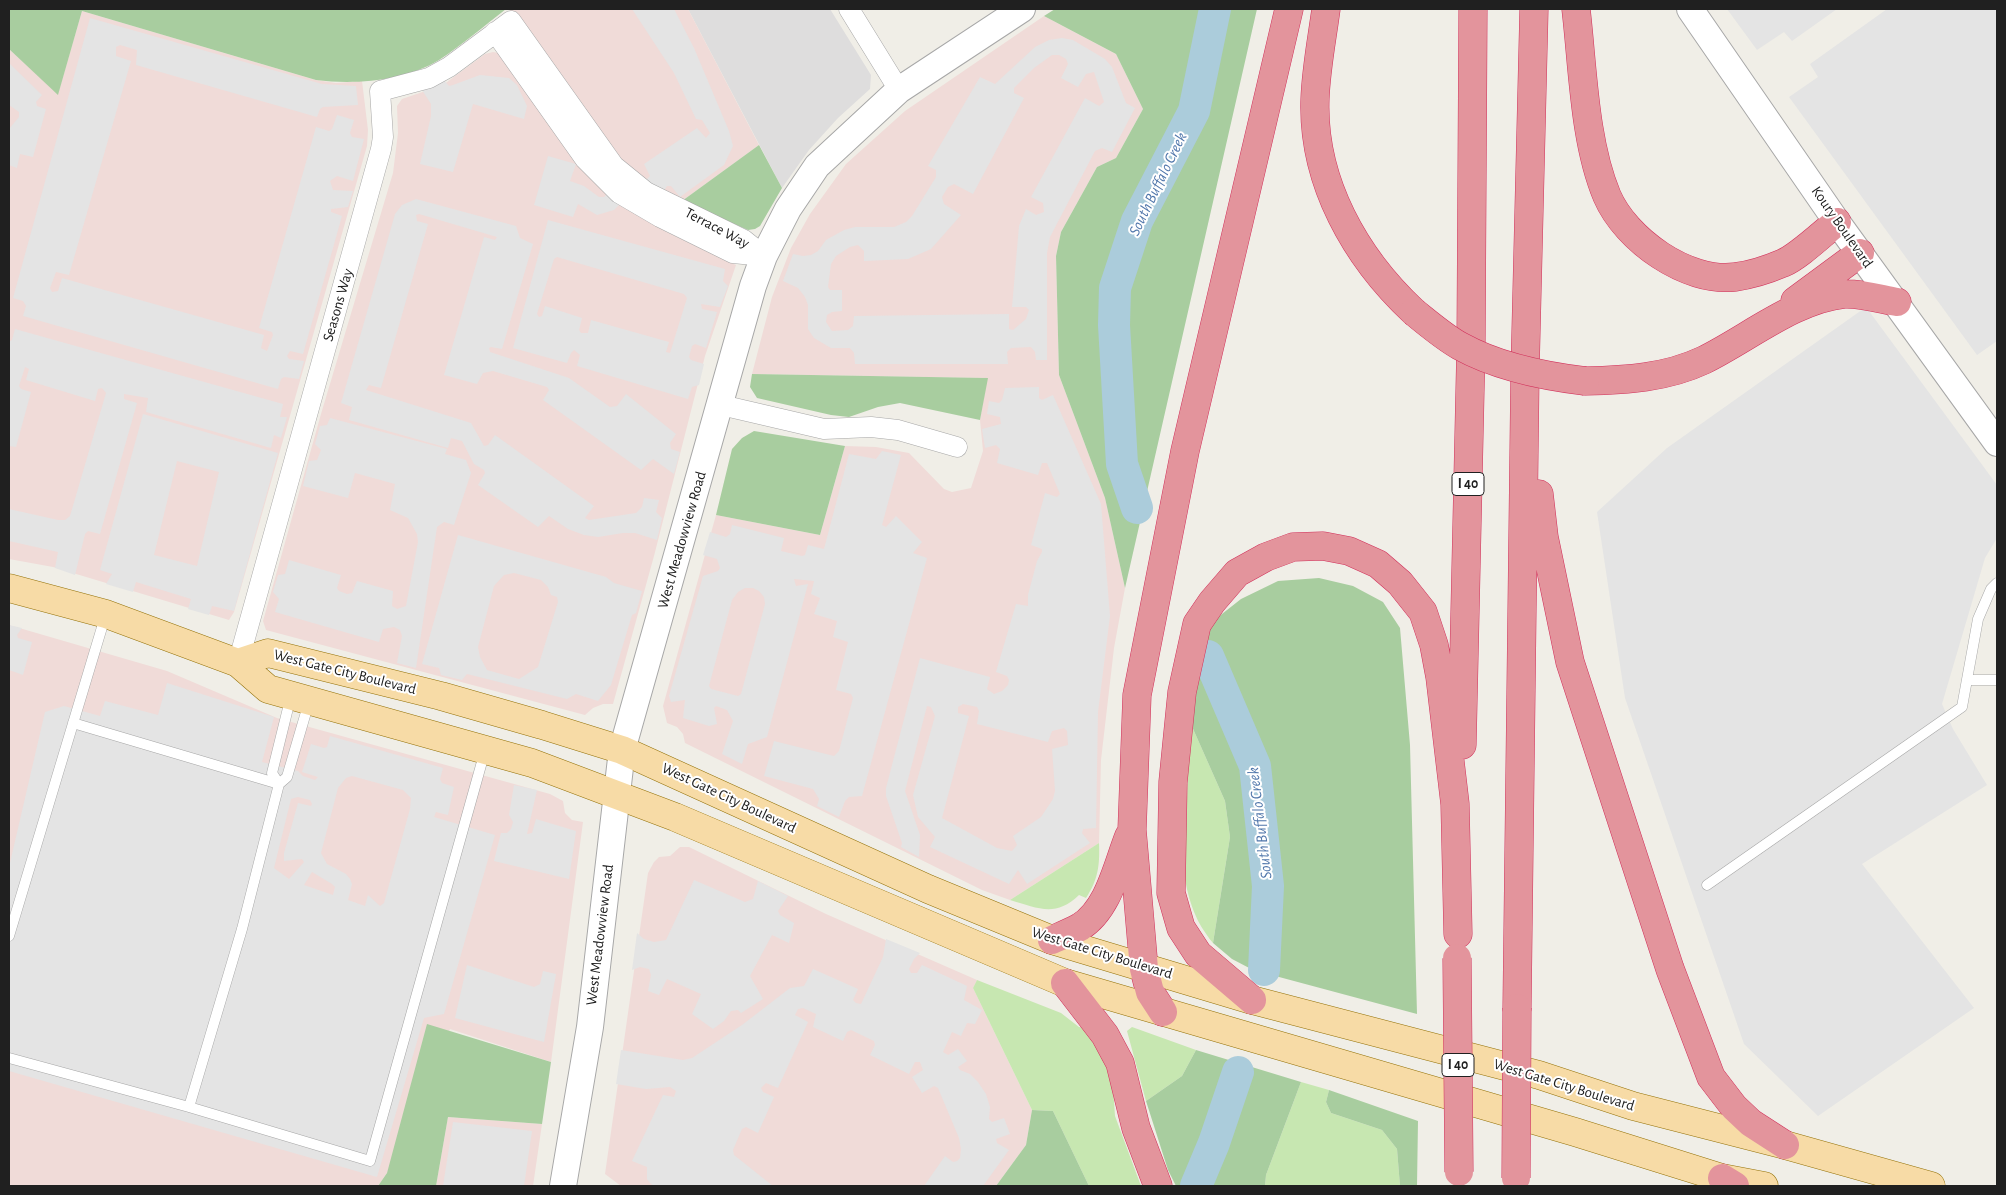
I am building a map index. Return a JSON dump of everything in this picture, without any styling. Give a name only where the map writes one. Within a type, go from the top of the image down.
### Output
[{"type":"highway","points":[[1163,1012],[1150,992],[1144,969],[1132,830],[1139,680],[1185,450],[1289,9]]},
{"type":"highway","points":[[1326,9],[1314,100],[1319,152],[1345,226],[1364,258],[1387,287],[1414,312],[1461,346],[1502,363],[1545,376],[1585,381],[1633,380],[1664,374],[1703,360],[1765,326],[1809,304],[1831,296],[1861,295],[1897,302]]},
{"type":"highway","name":"I 40","points":[[1459,1179],[1458,946],[1471,346],[1473,9]]},
{"type":"highway","points":[[1516,1182],[1526,372],[1534,9]]},
{"type":"highway","points":[[1576,9],[1594,155],[1608,198],[1631,231],[1657,255],[1684,268],[1709,275],[1735,277],[1785,263],[1837,222]]},
{"type":"highway","points":[[1765,326],[1860,253]]},
{"type":"highway","points":[[1526,372],[1544,537],[1570,662],[1670,969],[1711,1077],[1734,1107],[1751,1123],[1785,1145]]},
{"type":"highway","points":[[1252,1000],[1198,954],[1181,928],[1171,893],[1173,782],[1182,692],[1197,624],[1212,602],[1237,573],[1266,557],[1293,546],[1323,546],[1349,551],[1378,564],[1400,583],[1423,612],[1434,645],[1440,677],[1455,804],[1458,946]]},
{"type":"highway","points":[[1052,940],[1081,926],[1097,912],[1106,896],[1132,830]]},
{"type":"highway","points":[[1065,983],[1105,1035],[1120,1063],[1136,1128],[1158,1186]]},
{"type":"main road","name":"West Gate City Boulevard","points":[[9,588],[106,614],[238,663],[268,689],[532,763],[675,817],[1065,983],[1575,1132],[1729,1182],[1764,1186]]},
{"type":"main road","name":"West Gate City Boulevard","points":[[238,663],[268,653],[450,699],[622,750],[928,889],[1052,940],[1252,1000],[1539,1075],[1633,1106],[1785,1145],[1931,1186]]},
{"type":"street","points":[[849,9],[899,90]]},
{"type":"street","name":"West Meadowview Road","points":[[563,1186],[590,1027],[622,750],[721,405],[753,286],[764,256],[788,209],[817,166],[899,90],[1022,9]]},
{"type":"street","name":"Koury Boulevard","points":[[1690,9],[1837,222],[1897,302],[1955,388],[1997,443]]},
{"type":"street","name":"Terrace Way","points":[[503,27],[614,166],[646,192],[744,240],[764,256]]},
{"type":"street","name":"Seasons Way","points":[[238,663],[381,149],[383,137],[380,91],[429,78],[449,67],[503,27]]},
{"type":"street","points":[[721,405],[824,429],[872,427],[898,430],[957,447]]},
{"type":"lane","points":[[1707,886],[1962,707],[1978,618],[1991,590],[1997,583]]},
{"type":"lane","points":[[9,936],[106,614]]},
{"type":"lane","points":[[1968,680],[1997,680]]},
{"type":"lane","points":[[279,784],[272,773],[300,699]]},
{"type":"lane","points":[[190,1107],[242,929],[279,784],[287,777],[300,699]]},
{"type":"lane","points":[[73,723],[279,784]]},
{"type":"lane","points":[[9,1058],[190,1107],[370,1162],[486,750]]},
{"type":"shaded area","points":[[509,9],[688,9],[759,145],[682,201],[639,176],[607,147]]},
{"type":"shaded area","points":[[632,9],[674,9],[694,48],[729,131],[733,146],[724,165],[680,197],[671,186],[667,186],[663,192],[645,181],[650,176],[644,164],[697,128],[706,138],[710,133],[702,120],[696,119],[674,73]]},
{"type":"shaded area","points":[[688,9],[830,9],[871,75],[870,89],[838,118],[809,150],[782,188]]},
{"type":"shaded area","points":[[1727,9],[1837,9],[1792,41],[1784,32],[1757,50]]},
{"type":"shaded area","points":[[1887,9],[1997,9],[1997,341],[1977,355],[1789,97],[1818,77],[1810,64]]},
{"type":"shaded area","points":[[82,11],[316,80],[336,83],[362,81],[368,130],[367,146],[234,612],[229,620],[53,567],[9,559],[9,49],[58,94]]},
{"type":"shaded area","points":[[1044,16],[1116,54],[1143,109],[1116,158],[1097,167],[1061,232],[1056,256],[1059,375],[1105,498],[1125,588],[1114,648],[1101,760],[1099,843],[1010,900],[982,890],[685,743],[683,734],[677,727],[667,723],[663,706],[716,515],[820,535],[845,446],[876,447],[909,453],[944,489],[952,492],[971,488],[983,451],[980,420],[987,378],[752,374],[772,297],[791,248],[810,214],[846,164],[905,111]]},
{"type":"shaded area","points":[[90,18],[322,84],[356,86],[358,105],[323,107],[320,109],[317,117],[136,65],[137,50],[120,45],[116,47],[116,56],[131,61],[69,275],[56,272],[50,288],[52,292],[58,291],[62,278],[264,335],[261,348],[267,351],[273,335],[272,332],[259,328],[316,127],[329,131],[332,129],[337,115],[354,120],[350,133],[352,137],[364,139],[353,181],[337,176],[330,181],[333,190],[353,191],[348,207],[331,209],[331,212],[342,216],[303,354],[290,351],[287,356],[289,359],[304,361],[299,379],[284,377],[281,379],[278,389],[23,316],[26,306],[23,301],[13,298]]},
{"type":"shaded area","points":[[1062,38],[1073,40],[1105,59],[1112,67],[1126,103],[1135,108],[1112,152],[1102,148],[1095,151],[1050,237],[1047,253],[1047,360],[1036,360],[1035,352],[1031,347],[1011,348],[1007,352],[1008,364],[855,364],[854,353],[850,348],[831,348],[814,338],[808,329],[808,305],[805,297],[798,288],[783,281],[793,254],[811,255],[818,251],[826,240],[844,230],[855,227],[894,227],[906,222],[912,216],[936,177],[936,170],[928,166],[980,77],[995,84],[1035,47],[1049,40]],"holes":[[[1052,55],[1059,55],[1066,59],[1068,64],[1061,78],[1078,87],[1086,74],[1094,72],[1104,102],[1099,106],[1085,98],[1031,197],[1043,203],[1044,212],[1036,215],[1026,209],[1019,226],[1012,307],[1026,307],[1029,310],[1026,319],[1013,330],[1009,329],[1009,314],[854,316],[853,326],[848,330],[832,331],[826,322],[827,315],[832,312],[842,311],[842,290],[830,290],[828,287],[831,264],[836,256],[850,247],[858,245],[864,251],[864,261],[908,259],[931,249],[961,215],[944,204],[942,197],[948,187],[954,184],[973,194],[1024,98],[1014,93],[1014,88],[1034,68]]]},
{"type":"shaded area","points":[[499,53],[583,171],[599,187],[625,208],[665,231],[736,265],[705,356],[654,556],[613,704],[603,704],[593,708],[585,715],[266,630],[263,621],[321,414],[393,173],[398,133],[397,106],[402,99],[443,85],[485,54]]},
{"type":"shaded area","points":[[9,63],[42,95],[36,102],[37,106],[46,109],[33,157],[20,154],[17,168],[9,165],[9,129],[19,117],[19,112],[9,105]]},
{"type":"shaded area","points":[[480,75],[509,78],[517,85],[527,106],[524,119],[473,104],[453,172],[420,164],[431,116],[431,104],[422,90],[444,80],[449,86]]},
{"type":"shaded area","points":[[548,156],[576,164],[570,181],[584,186],[599,197],[604,197],[609,192],[622,202],[614,210],[597,215],[578,204],[573,217],[534,205]]},
{"type":"shaded area","points":[[416,199],[516,226],[520,238],[533,244],[502,349],[491,347],[489,348],[490,352],[569,378],[610,407],[617,406],[626,394],[676,434],[670,443],[671,449],[680,452],[674,474],[653,459],[641,470],[543,400],[549,390],[547,387],[493,371],[483,373],[477,384],[444,375],[484,237],[495,240],[497,237],[419,214],[416,215],[417,221],[428,224],[381,388],[369,385],[366,390],[471,423],[484,446],[488,445],[495,435],[594,506],[585,518],[589,520],[636,513],[642,507],[644,498],[659,500],[656,512],[662,518],[657,540],[635,533],[598,537],[584,535],[568,529],[549,516],[538,527],[478,485],[485,473],[484,470],[474,464],[462,441],[451,438],[448,448],[349,420],[352,407],[341,403],[395,214],[402,205]]},
{"type":"shaded area","points":[[548,220],[725,269],[723,281],[728,286],[720,307],[701,304],[702,309],[717,312],[706,348],[695,344],[692,346],[689,357],[691,360],[704,364],[699,385],[692,387],[688,399],[577,366],[580,355],[574,350],[567,363],[513,348]],"holes":[[[557,257],[684,294],[687,298],[670,353],[666,352],[669,342],[591,320],[588,333],[581,333],[579,330],[582,318],[545,306],[542,316],[539,317],[537,314],[554,259]]]},
{"type":"shaded area","points":[[1866,307],[1997,485],[1997,538],[1985,558],[1942,704],[1953,729],[1987,785],[1862,864],[1974,1008],[1818,1116],[1744,1044],[1625,698],[1597,512],[1667,448]]},
{"type":"shaded area","points":[[15,329],[283,404],[280,417],[287,417],[281,438],[274,435],[271,448],[146,412],[148,398],[124,394],[124,399],[137,403],[100,534],[88,531],[85,534],[75,575],[55,568],[58,552],[9,541],[9,509],[58,520],[65,520],[70,516],[106,393],[102,388],[98,389],[95,401],[26,380],[29,369],[25,367],[19,386],[21,389],[31,392],[16,447],[9,446],[9,342],[12,340]]},
{"type":"shaded area","points":[[1039,387],[1039,398],[1042,400],[1053,395],[1101,504],[1110,616],[1098,712],[1096,828],[1083,829],[1082,833],[1090,843],[1027,884],[1018,870],[1009,884],[930,847],[935,837],[918,817],[913,795],[935,716],[931,707],[927,706],[905,791],[920,835],[919,857],[901,847],[902,843],[886,796],[886,788],[920,658],[990,677],[987,689],[994,694],[1002,691],[1008,685],[1009,680],[1007,676],[996,672],[1016,604],[1028,606],[1028,595],[1037,561],[1042,552],[1042,549],[1031,545],[1045,493],[1057,497],[1060,494],[1047,463],[1042,463],[1038,475],[997,463],[1000,449],[996,445],[985,448],[982,429],[1001,424],[1000,417],[987,414],[989,401],[999,403],[1002,400],[1005,388]],"holes":[[[963,704],[977,707],[979,711],[977,724],[1048,742],[1052,731],[1064,728],[1067,731],[1068,745],[1052,749],[1055,791],[1053,799],[1041,817],[1013,836],[1017,845],[1012,851],[997,848],[942,818],[969,716],[958,713],[958,707]]]},
{"type":"shaded area","points":[[143,414],[278,453],[234,611],[212,606],[209,615],[188,609],[191,599],[136,582],[133,592],[106,584],[112,574],[100,570]],"holes":[[[177,461],[219,472],[197,566],[154,555]]]},
{"type":"shaded area","points":[[330,418],[447,449],[445,454],[466,460],[471,473],[454,525],[444,522],[437,527],[416,668],[397,663],[402,636],[400,630],[394,627],[383,629],[379,642],[275,612],[279,599],[273,592],[278,575],[285,574],[289,560],[341,575],[337,588],[339,591],[347,594],[352,593],[357,581],[393,591],[392,606],[397,609],[406,606],[418,542],[417,534],[408,518],[390,510],[395,484],[355,473],[348,498],[303,486],[309,461],[317,460],[321,450],[315,444],[320,426],[327,425]]},
{"type":"shaded area","points":[[882,451],[901,455],[882,525],[886,527],[896,516],[922,542],[913,553],[927,558],[862,796],[849,797],[845,801],[839,817],[817,806],[819,799],[813,789],[764,776],[774,741],[834,756],[839,751],[853,698],[851,694],[836,690],[848,642],[833,637],[837,621],[814,614],[820,598],[811,594],[814,581],[794,579],[796,586],[808,584],[767,737],[748,744],[742,764],[722,754],[733,721],[727,710],[716,706],[714,708],[717,724],[709,726],[683,718],[685,700],[671,702],[669,696],[703,576],[718,571],[720,568],[717,559],[703,555],[710,532],[726,537],[730,534],[732,525],[784,538],[781,551],[802,556],[805,555],[808,545],[824,549],[849,454],[876,459]],"holes":[[[745,588],[753,588],[764,597],[765,604],[741,694],[738,696],[711,689],[709,686],[732,600],[738,592]]]},
{"type":"shaded area","points":[[458,535],[606,577],[614,583],[642,591],[636,613],[632,615],[611,685],[598,701],[576,694],[567,699],[467,674],[462,680],[441,675],[439,668],[422,664]],"holes":[[[514,573],[541,580],[548,587],[551,595],[557,597],[558,602],[538,667],[519,679],[487,670],[480,657],[478,647],[494,586],[504,575]]]},
{"type":"shaded area","points":[[9,625],[167,671],[277,718],[550,794],[563,801],[565,813],[572,820],[583,822],[551,1062],[450,1029],[387,1173],[378,1186],[9,1186]]},
{"type":"shaded area","points":[[9,625],[22,628],[17,635],[18,638],[32,642],[23,675],[9,670]]},
{"type":"shaded area","points":[[167,683],[274,717],[262,762],[298,771],[303,776],[315,780],[318,777],[302,772],[311,744],[324,748],[327,747],[330,736],[443,768],[440,779],[442,783],[454,787],[448,815],[436,812],[434,817],[495,835],[444,1014],[424,1018],[377,1177],[9,1071],[9,867],[45,712],[64,706],[100,716],[105,701],[158,715]],"holes":[[[352,776],[403,790],[411,798],[410,809],[384,903],[380,906],[368,895],[365,906],[348,900],[352,884],[350,879],[346,874],[327,864],[321,853],[338,788],[346,778]],[[298,797],[310,800],[312,804],[311,806],[298,803],[284,853],[284,861],[302,859],[304,862],[289,879],[274,868],[291,799]],[[312,872],[335,887],[333,895],[304,885]]]},
{"type":"shaded area","points":[[514,785],[537,790],[527,834],[532,833],[536,819],[576,831],[569,879],[494,861],[501,833],[507,833],[511,829],[513,822],[509,815]]},
{"type":"shaded area","points":[[680,847],[689,847],[826,914],[977,980],[973,988],[1032,1110],[1026,1145],[996,1186],[621,1186],[605,1174],[648,873],[659,857],[670,856]]},
{"type":"shaded area","points":[[694,880],[745,902],[753,899],[758,881],[788,896],[778,911],[780,915],[794,923],[789,943],[772,935],[750,976],[763,999],[741,1013],[738,1010],[731,1011],[724,1021],[713,1029],[692,1014],[701,994],[667,979],[659,995],[648,991],[651,975],[649,969],[640,967],[632,970],[637,933],[644,939],[654,942],[666,940]]},
{"type":"shaded area","points":[[886,939],[920,953],[914,959],[909,969],[911,973],[917,973],[922,965],[967,986],[964,1000],[982,1010],[975,1024],[967,1023],[961,1036],[952,1032],[943,1052],[948,1055],[958,1049],[967,1061],[958,1067],[960,1070],[970,1074],[986,1094],[990,1107],[989,1119],[992,1122],[1004,1118],[1010,1134],[996,1139],[997,1143],[1009,1150],[983,1186],[924,1186],[945,1156],[953,1162],[957,1161],[960,1158],[961,1149],[959,1138],[938,1088],[934,1086],[922,1093],[912,1077],[923,1070],[920,1062],[915,1062],[909,1074],[870,1055],[875,1045],[874,1041],[851,1030],[847,1032],[843,1041],[813,1027],[816,1014],[803,1008],[798,1009],[795,1015],[808,1022],[778,1088],[766,1083],[761,1088],[763,1092],[774,1097],[758,1133],[746,1127],[742,1129],[733,1150],[734,1155],[773,1186],[654,1186],[650,1183],[647,1179],[647,1167],[632,1161],[663,1095],[674,1097],[676,1091],[670,1087],[646,1089],[616,1084],[621,1050],[683,1060],[692,1058],[742,1025],[790,988],[804,986],[813,969],[858,989],[853,1000],[861,1004],[883,957]]},
{"type":"shaded area","points":[[467,965],[534,987],[540,984],[543,971],[556,974],[544,1042],[455,1018]]},
{"type":"shaded area","points":[[448,1117],[542,1124],[533,1186],[436,1186]]},
{"type":"shaded area","points":[[453,1122],[532,1131],[524,1186],[443,1186]]},
{"type":"green space","points":[[9,9],[506,9],[456,48],[426,67],[395,77],[347,82],[316,80],[82,11],[58,95],[9,49]]},
{"type":"green space","points":[[1055,9],[1257,9],[1125,588],[1105,498],[1059,375],[1056,256],[1061,232],[1097,167],[1116,158],[1143,109],[1116,54],[1044,16]]},
{"type":"green space","points":[[759,145],[782,188],[760,226],[748,230],[682,201]]},
{"type":"green space","points":[[752,374],[988,378],[980,420],[900,403],[878,407],[849,417],[831,415],[757,398],[750,387]]},
{"type":"green space","points":[[754,431],[845,446],[820,535],[716,515],[732,449],[742,438]]},
{"type":"green space","points":[[1319,578],[1353,586],[1383,602],[1400,628],[1410,745],[1417,1014],[1253,970],[1232,959],[1213,943],[1230,837],[1225,801],[1190,722],[1208,625],[1241,599],[1278,581]]},
{"type":"green space","points":[[1190,722],[1225,801],[1230,837],[1213,943],[1194,911],[1184,874]]},
{"type":"green space","points":[[1099,843],[1097,872],[1086,898],[1079,895],[1062,907],[1054,909],[1038,908],[1010,900]]},
{"type":"green space","points":[[977,980],[1061,1013],[1079,1027],[1088,1028],[1112,1073],[1115,1116],[1141,1186],[1089,1186],[1053,1111],[1032,1110],[973,988]]},
{"type":"green space","points":[[427,1024],[551,1062],[542,1124],[448,1117],[436,1186],[378,1186],[387,1173]]},
{"type":"green space","points":[[1132,1027],[1196,1050],[1182,1076],[1146,1101],[1127,1031]]},
{"type":"green space","points":[[1196,1050],[1301,1082],[1266,1175],[1265,1186],[1176,1186],[1168,1170],[1146,1101],[1182,1076]]},
{"type":"green space","points":[[1301,1082],[1329,1090],[1326,1102],[1331,1113],[1382,1130],[1397,1149],[1400,1186],[1265,1186],[1266,1175]]},
{"type":"green space","points":[[1329,1090],[1418,1121],[1417,1186],[1400,1186],[1397,1149],[1382,1130],[1331,1113],[1326,1102]]},
{"type":"green space","points":[[1032,1110],[1053,1111],[1089,1186],[996,1186],[1026,1145]]},
{"type":"waterway","name":"South Buffalo Creek","points":[[1137,508],[1122,464],[1114,325],[1115,288],[1137,221],[1194,111],[1215,9]]},
{"type":"waterway","name":"South Buffalo Creek","points":[[1208,656],[1255,766],[1268,886],[1264,970]]},
{"type":"waterway","name":"South Buffalo Creek","points":[[1196,1186],[1214,1143],[1238,1072]]}]
